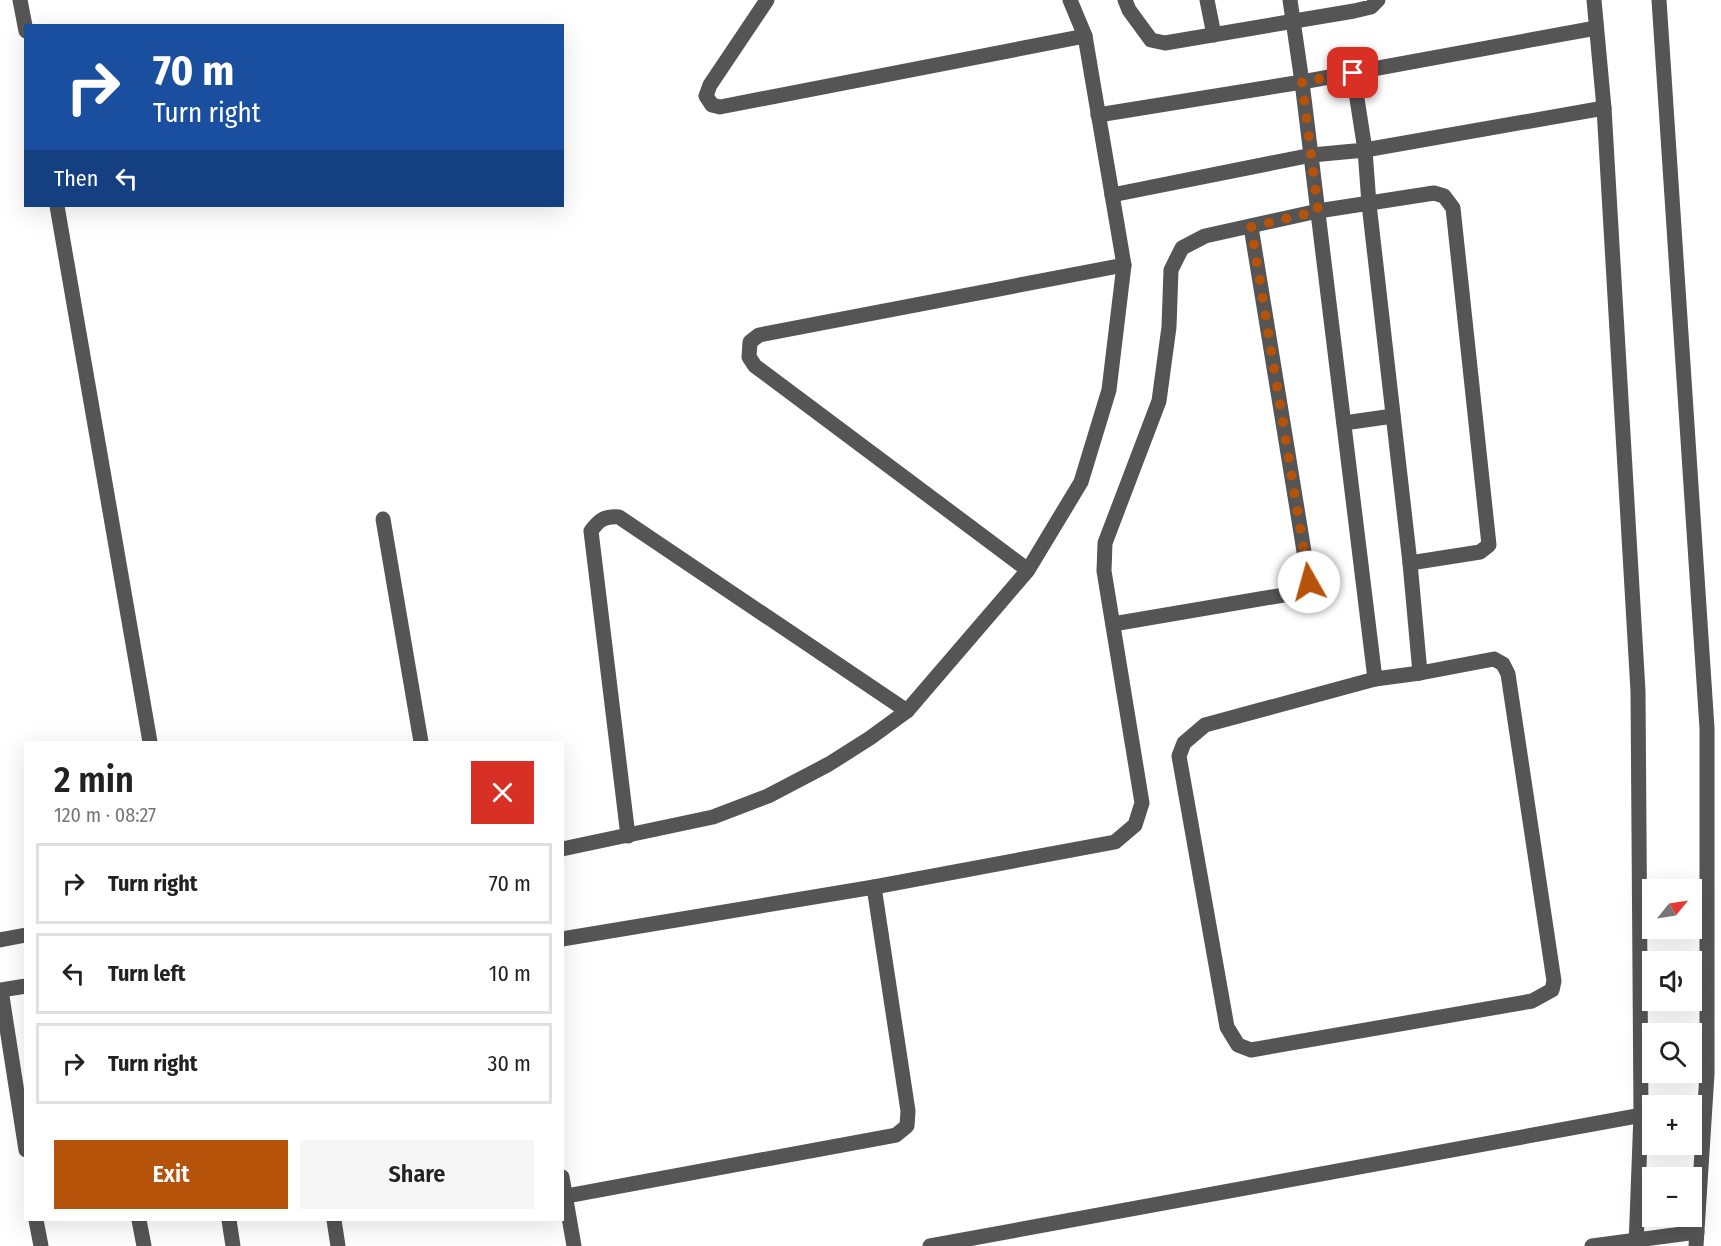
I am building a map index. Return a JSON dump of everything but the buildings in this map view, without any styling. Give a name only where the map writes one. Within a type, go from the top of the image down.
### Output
[{"type":"street","points":[[20,0],[25,24]]},
{"type":"street","points":[[767,0],[710,85],[706,96],[711,105],[720,107],[1085,36]]},
{"type":"street","points":[[564,849],[713,817],[768,796],[829,764],[870,738],[907,711],[1028,570],[1081,482],[1108,390],[1124,265],[1085,36],[1070,0]]},
{"type":"street","points":[[1125,0],[1129,10],[1151,40],[1165,43],[1371,7],[1378,0]]},
{"type":"street","points":[[1207,0],[1214,35]]},
{"type":"street","points":[[1290,0],[1312,155],[1374,679]]},
{"type":"street","points":[[1594,0],[1604,108],[1638,691],[1647,1095]]},
{"type":"street","points":[[1659,0],[1707,728],[1707,1074],[1702,1095]]},
{"type":"street","points":[[1098,115],[1302,82],[1596,28]]},
{"type":"street","points":[[1353,73],[1365,150],[1420,674]]},
{"type":"street","points":[[1112,195],[1312,155],[1365,150],[1604,108]]},
{"type":"street","points":[[564,939],[874,887],[1115,842],[1135,825],[1142,803],[1104,571],[1105,543],[1159,401],[1168,327],[1171,270],[1182,248],[1205,236],[1318,211],[1434,193],[1444,196],[1453,208],[1489,545],[1480,552],[1410,563]]},
{"type":"street","points":[[57,207],[150,741]]},
{"type":"street","points":[[1113,624],[1301,592],[1309,582],[1251,227]]},
{"type":"street","points":[[1028,570],[755,366],[748,357],[750,342],[759,335],[1124,265]]},
{"type":"street","points":[[1344,423],[1394,416]]},
{"type":"street","points":[[628,836],[591,531],[598,520],[608,516],[619,517],[907,711]]},
{"type":"street","points":[[383,519],[421,741]]},
{"type":"street","points":[[1494,660],[1503,664],[1508,674],[1554,981],[1552,990],[1532,1001],[1251,1050],[1238,1044],[1227,1027],[1179,756],[1184,743],[1205,725],[1374,679],[1420,674],[1494,660]]},
{"type":"street","points":[[566,1196],[896,1135],[907,1126],[908,1111],[874,887]]},
{"type":"street","points":[[0,940],[24,935]]},
{"type":"street","points":[[24,986],[0,989],[24,1137]]},
{"type":"street","points":[[930,1246],[1642,1114]]},
{"type":"street","points":[[1637,1242],[1644,1155]]},
{"type":"street","points":[[1592,1246],[1697,1239],[1698,1155]]},
{"type":"street","points":[[564,1186],[574,1246]]},
{"type":"street","points":[[36,1221],[40,1246]]},
{"type":"street","points":[[139,1221],[144,1246]]},
{"type":"street","points":[[229,1221],[233,1246]]},
{"type":"street","points":[[334,1221],[338,1246]]},
{"type":"route","points":[[1309,582],[1251,227],[1318,211],[1302,82],[1353,73]]}]
